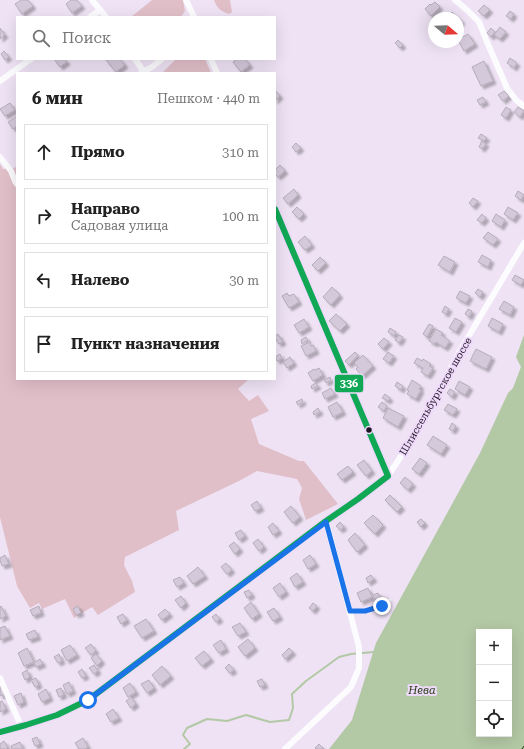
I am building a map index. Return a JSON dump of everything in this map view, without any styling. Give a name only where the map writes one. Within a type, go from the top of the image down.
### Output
[{"type":"street","points":[[92,0],[105,16]]},
{"type":"street","points":[[186,0],[194,16]]},
{"type":"street","points":[[454,0],[479,22],[507,88],[516,100],[524,106]]},
{"type":"street","points":[[91,16],[100,10]]},
{"type":"street","points":[[0,81],[30,60]]},
{"type":"street","points":[[136,60],[142,72],[160,60]]},
{"type":"street","points":[[211,60],[217,72]]},
{"type":"street","points":[[0,157],[11,171],[16,182]]},
{"type":"street","points":[[11,171],[16,168]]},
{"type":"street","points":[[276,211],[388,476]]},
{"type":"street","name":"Шлиссельбургское шоссе","points":[[0,732],[57,715],[88,700],[326,522],[354,503],[388,476],[413,438],[461,349],[524,243]]},
{"type":"street","points":[[285,749],[352,687],[359,668],[359,647],[326,522]]},
{"type":"street","points":[[0,678],[21,726]]},
{"type":"lane","points":[[350,611],[365,611],[382,606],[390,600]]},
{"type":"shaded area","points":[[152,0],[183,0],[185,11],[182,16],[132,16]]},
{"type":"shaded area","points":[[214,0],[230,0],[232,12],[229,14],[222,11],[216,6]]},
{"type":"shaded area","points":[[175,60],[205,60],[211,72],[163,72]]},
{"type":"shaded area","points":[[0,164],[3,169],[16,167],[16,380],[248,380],[238,389],[249,401],[258,395],[269,411],[251,419],[259,444],[299,461],[304,461],[338,504],[306,520],[299,499],[302,488],[297,479],[257,471],[176,511],[179,530],[125,557],[124,565],[132,581],[135,592],[98,615],[92,607],[74,618],[65,599],[42,609],[39,603],[30,608],[17,586],[0,517]]},
{"type":"water","name":"Нева","points":[[524,335],[524,749],[329,749],[352,720],[376,643],[480,453],[508,393],[513,388],[521,367],[516,357]]},
{"type":"building","points":[[21,0],[28,0],[33,6],[22,14],[15,4]]},
{"type":"building","points":[[71,0],[77,0],[82,6],[72,13],[66,4]]},
{"type":"building","points":[[435,2],[440,7],[435,12],[428,12],[425,9],[430,4],[431,5]]},
{"type":"building","points":[[484,5],[490,10],[484,16],[478,11]]},
{"type":"building","points":[[510,11],[514,14],[511,19],[506,16]]},
{"type":"building","points":[[500,27],[506,32],[500,39],[494,35]]},
{"type":"building","points":[[0,28],[5,35],[0,39]]},
{"type":"building","points":[[491,28],[495,32],[491,37],[487,33]]},
{"type":"building","points":[[468,34],[475,44],[464,51],[462,48],[464,48],[464,36]]},
{"type":"building","points":[[398,40],[403,45],[400,48],[395,43]]},
{"type":"building","points":[[4,51],[9,57],[5,60],[1,54]]},
{"type":"building","points":[[510,58],[517,63],[514,68],[507,63]]},
{"type":"building","points":[[55,60],[66,60],[67,62],[60,67]]},
{"type":"building","points":[[106,60],[121,60],[125,65],[116,72]]},
{"type":"building","points":[[236,60],[246,60],[250,65],[241,72],[233,62]]},
{"type":"building","points":[[484,61],[493,81],[481,86],[472,67]]},
{"type":"building","points":[[276,91],[280,96],[276,100]]},
{"type":"building","points":[[504,91],[509,96],[503,101],[498,95]]},
{"type":"building","points":[[483,97],[486,102],[480,105],[477,100]]},
{"type":"building","points":[[10,103],[15,110],[5,116],[0,109]]},
{"type":"building","points":[[506,107],[511,110],[506,118],[501,115]]},
{"type":"building","points":[[518,107],[524,111],[520,117],[514,112]]},
{"type":"building","points":[[16,117],[16,127],[13,129],[8,122]]},
{"type":"building","points":[[481,134],[487,138],[484,141],[478,138]]},
{"type":"building","points":[[482,141],[486,144],[482,149],[479,147]]},
{"type":"building","points":[[296,143],[301,148],[296,152],[292,147]]},
{"type":"building","points":[[280,165],[285,171],[278,177],[276,175],[276,169]]},
{"type":"building","points":[[294,189],[298,195],[288,204],[283,198]]},
{"type":"building","points":[[518,191],[524,195],[521,200],[515,196]]},
{"type":"building","points":[[473,198],[478,201],[473,207],[469,203]]},
{"type":"building","points":[[297,207],[304,214],[299,219],[292,212]]},
{"type":"building","points":[[508,207],[518,213],[513,220],[504,214]]},
{"type":"building","points":[[482,214],[486,218],[482,223],[477,220]]},
{"type":"building","points":[[496,214],[505,220],[501,227],[492,221]]},
{"type":"building","points":[[488,232],[498,239],[493,245],[483,238]]},
{"type":"building","points":[[305,236],[312,245],[305,250],[298,242]]},
{"type":"building","points":[[482,255],[491,260],[488,267],[478,262]]},
{"type":"building","points":[[444,256],[455,262],[450,272],[438,265]]},
{"type":"building","points":[[320,257],[326,263],[318,271],[312,265]]},
{"type":"building","points":[[515,275],[524,280],[521,285],[512,280]]},
{"type":"building","points":[[332,287],[340,295],[331,305],[323,297]]},
{"type":"building","points":[[478,289],[483,292],[480,297],[475,293]]},
{"type":"building","points":[[460,291],[470,296],[466,303],[456,298]]},
{"type":"building","points":[[287,293],[289,296],[294,294],[299,302],[289,308],[282,296]]},
{"type":"building","points":[[504,301],[514,307],[510,315],[499,309]]},
{"type":"building","points":[[445,306],[449,309],[446,314],[442,312]]},
{"type":"building","points":[[468,309],[472,311],[469,317],[465,314]]},
{"type":"building","points":[[336,314],[347,324],[340,331],[329,321]]},
{"type":"building","points":[[455,318],[462,322],[456,332],[449,328]]},
{"type":"building","points":[[492,318],[503,324],[499,332],[488,326]]},
{"type":"building","points":[[304,319],[309,327],[299,333],[294,325]]},
{"type":"building","points":[[429,324],[433,326],[427,337],[423,334]]},
{"type":"building","points":[[390,328],[396,332],[394,336],[388,332]]},
{"type":"building","points":[[436,329],[443,333],[441,335],[450,341],[445,348],[436,342],[435,344],[429,341]]},
{"type":"building","points":[[278,334],[283,342],[279,344],[276,340],[276,335]]},
{"type":"building","points":[[399,335],[403,337],[399,343],[395,340]]},
{"type":"building","points":[[306,337],[308,340],[302,344],[301,340]]},
{"type":"building","points":[[384,338],[389,342],[383,349],[378,344]]},
{"type":"building","points":[[310,342],[311,346],[313,345],[316,351],[306,356],[301,346]]},
{"type":"building","points":[[476,349],[492,357],[486,369],[470,361]]},
{"type":"building","points":[[355,352],[358,355],[349,365],[345,361]]},
{"type":"building","points":[[388,352],[394,356],[389,363],[383,359]]},
{"type":"building","points":[[280,354],[282,359],[277,361],[276,356]]},
{"type":"building","points":[[363,355],[373,366],[362,376],[356,369],[358,367],[354,363]]},
{"type":"building","points":[[290,357],[294,363],[287,368],[283,362]]},
{"type":"building","points":[[417,358],[422,361],[423,359],[431,364],[429,366],[433,368],[428,376],[421,372],[423,368],[414,363]]},
{"type":"building","points":[[319,368],[323,375],[313,381],[308,373]]},
{"type":"building","points":[[330,377],[331,380],[326,383],[324,380]]},
{"type":"building","points":[[412,380],[421,386],[419,389],[421,390],[416,399],[407,394],[409,391],[407,390]]},
{"type":"building","points":[[459,381],[470,387],[465,395],[455,389]]},
{"type":"building","points":[[397,382],[403,386],[401,390],[395,386]]},
{"type":"building","points":[[316,383],[318,386],[312,389],[311,386]]},
{"type":"building","points":[[331,388],[335,394],[325,399],[322,393]]},
{"type":"building","points":[[450,389],[455,392],[452,397],[447,393]]},
{"type":"building","points":[[385,394],[390,398],[388,401],[382,398]]},
{"type":"building","points":[[302,399],[303,402],[298,405],[296,402]]},
{"type":"building","points":[[337,402],[343,412],[333,417],[328,407]]},
{"type":"building","points":[[382,402],[387,406],[384,411],[378,407]]},
{"type":"building","points":[[448,404],[457,409],[453,415],[444,410]]},
{"type":"building","points":[[318,408],[320,412],[314,415],[313,412]]},
{"type":"building","points":[[388,408],[404,416],[398,427],[383,418]]},
{"type":"building","points":[[452,423],[456,426],[453,431],[449,429]]},
{"type":"building","points":[[433,436],[447,445],[441,454],[427,445]]},
{"type":"building","points":[[420,458],[427,463],[419,474],[412,469]]},
{"type":"building","points":[[364,460],[372,471],[366,476],[357,465]]},
{"type":"building","points":[[348,466],[353,472],[342,480],[337,474]]},
{"type":"building","points":[[405,477],[413,484],[408,490],[400,483]]},
{"type":"building","points":[[390,495],[402,507],[397,512],[385,500]]},
{"type":"building","points":[[257,501],[261,508],[255,511],[251,505]]},
{"type":"building","points":[[291,506],[300,517],[293,523],[284,512]]},
{"type":"building","points":[[373,515],[383,525],[375,534],[364,523]]},
{"type":"building","points":[[421,519],[425,523],[421,527],[417,522]]},
{"type":"building","points":[[340,522],[344,527],[340,530],[336,526]]},
{"type":"building","points":[[273,523],[279,531],[273,535],[268,527]]},
{"type":"building","points":[[241,530],[245,536],[239,540],[235,533]]},
{"type":"building","points":[[355,533],[365,545],[357,552],[348,540]]},
{"type":"building","points":[[258,539],[264,547],[259,551],[253,543]]},
{"type":"building","points":[[234,542],[240,549],[235,554],[229,546]]},
{"type":"building","points":[[5,555],[9,564],[2,566],[0,558]]},
{"type":"building","points":[[310,555],[316,564],[308,569],[303,560]]},
{"type":"building","points":[[226,563],[232,570],[227,574],[221,567]]},
{"type":"building","points":[[198,567],[205,576],[193,584],[187,576]]},
{"type":"building","points":[[297,573],[303,582],[295,587],[290,578]]},
{"type":"building","points":[[371,575],[374,579],[368,583],[366,578]]},
{"type":"building","points":[[180,577],[184,583],[177,587],[173,580]]},
{"type":"building","points":[[280,583],[286,592],[279,597],[273,588]]},
{"type":"building","points":[[368,588],[372,597],[361,602],[357,593]]},
{"type":"building","points":[[249,590],[252,595],[247,598],[244,592]]},
{"type":"building","points":[[378,593],[381,598],[376,601],[373,595]]},
{"type":"building","points":[[181,596],[186,603],[181,608],[175,600]]},
{"type":"building","points":[[251,602],[259,614],[252,619],[244,608]]},
{"type":"building","points":[[313,603],[317,606],[313,611],[309,608]]},
{"type":"building","points":[[1,606],[6,616],[0,619],[0,607]]},
{"type":"building","points":[[39,606],[41,613],[33,616],[30,610]]},
{"type":"building","points":[[78,606],[81,613],[76,615],[73,609]]},
{"type":"building","points":[[274,608],[280,617],[273,621],[267,612]]},
{"type":"building","points":[[165,609],[170,614],[162,620],[158,615]]},
{"type":"building","points":[[123,614],[127,620],[121,624],[117,617]]},
{"type":"building","points":[[216,614],[220,619],[216,622],[212,617]]},
{"type":"building","points":[[146,619],[154,631],[142,638],[134,626]]},
{"type":"building","points":[[240,623],[246,632],[238,636],[232,627]]},
{"type":"building","points":[[5,626],[10,636],[0,640],[0,628]]},
{"type":"building","points":[[35,630],[38,637],[29,640],[26,634]]},
{"type":"building","points":[[248,639],[255,648],[245,656],[238,647]]},
{"type":"building","points":[[221,640],[226,649],[219,653],[213,645]]},
{"type":"building","points":[[91,644],[96,651],[91,655],[85,648]]},
{"type":"building","points":[[70,645],[77,655],[67,661],[61,650]]},
{"type":"building","points":[[27,648],[34,662],[24,666],[18,653]]},
{"type":"building","points":[[289,648],[293,652],[285,659],[282,655]]},
{"type":"building","points":[[204,651],[211,659],[202,666],[195,658]]},
{"type":"building","points":[[59,654],[62,661],[58,663],[54,657]]},
{"type":"building","points":[[96,654],[102,661],[97,666],[91,658]]},
{"type":"building","points":[[40,659],[43,664],[36,667],[34,663]]},
{"type":"building","points":[[229,664],[234,670],[230,673],[225,668]]},
{"type":"building","points":[[94,665],[98,671],[94,674],[89,668]]},
{"type":"building","points":[[162,666],[171,676],[160,685],[152,675]]},
{"type":"building","points":[[82,669],[86,676],[82,678],[78,672]]},
{"type":"building","points":[[27,670],[30,677],[25,680],[22,673]]},
{"type":"building","points":[[36,678],[39,685],[35,687],[31,680]]},
{"type":"building","points":[[262,679],[265,685],[260,687],[257,681]]},
{"type":"building","points":[[149,680],[154,688],[147,693],[141,684]]},
{"type":"building","points":[[69,682],[73,691],[67,694],[63,685]]},
{"type":"building","points":[[130,683],[136,692],[128,697],[123,688]]},
{"type":"building","points":[[0,684],[5,694],[0,696]]},
{"type":"building","points":[[61,688],[64,695],[59,697],[56,690]]},
{"type":"building","points":[[46,689],[50,698],[42,702],[38,694]]},
{"type":"building","points":[[21,693],[24,702],[18,705],[14,696]]},
{"type":"building","points":[[131,697],[136,704],[131,708],[126,701]]},
{"type":"building","points":[[2,701],[6,709],[0,712],[0,702]]},
{"type":"building","points":[[113,709],[119,718],[111,722],[106,714]]},
{"type":"building","points":[[37,737],[40,744],[35,746],[32,739]]},
{"type":"building","points":[[83,738],[88,747],[85,749],[79,749],[75,743]]},
{"type":"building","points":[[4,741],[8,748],[0,749],[0,744]]},
{"type":"building","points":[[20,742],[23,749],[12,749],[11,746]]},
{"type":"building","points":[[319,744],[324,749],[315,748]]},
{"type":"waterway","points":[[184,749],[190,744],[183,735],[187,728],[207,719],[227,721],[246,715],[270,722],[289,720],[293,708],[292,694],[306,681],[339,657],[351,654],[374,652]]},
{"type":"transit line","name":"336","points":[[0,732],[57,715],[88,700],[388,476],[276,211]]},
{"type":"route","points":[[88,700],[326,522],[350,611],[365,611],[382,606]]}]
